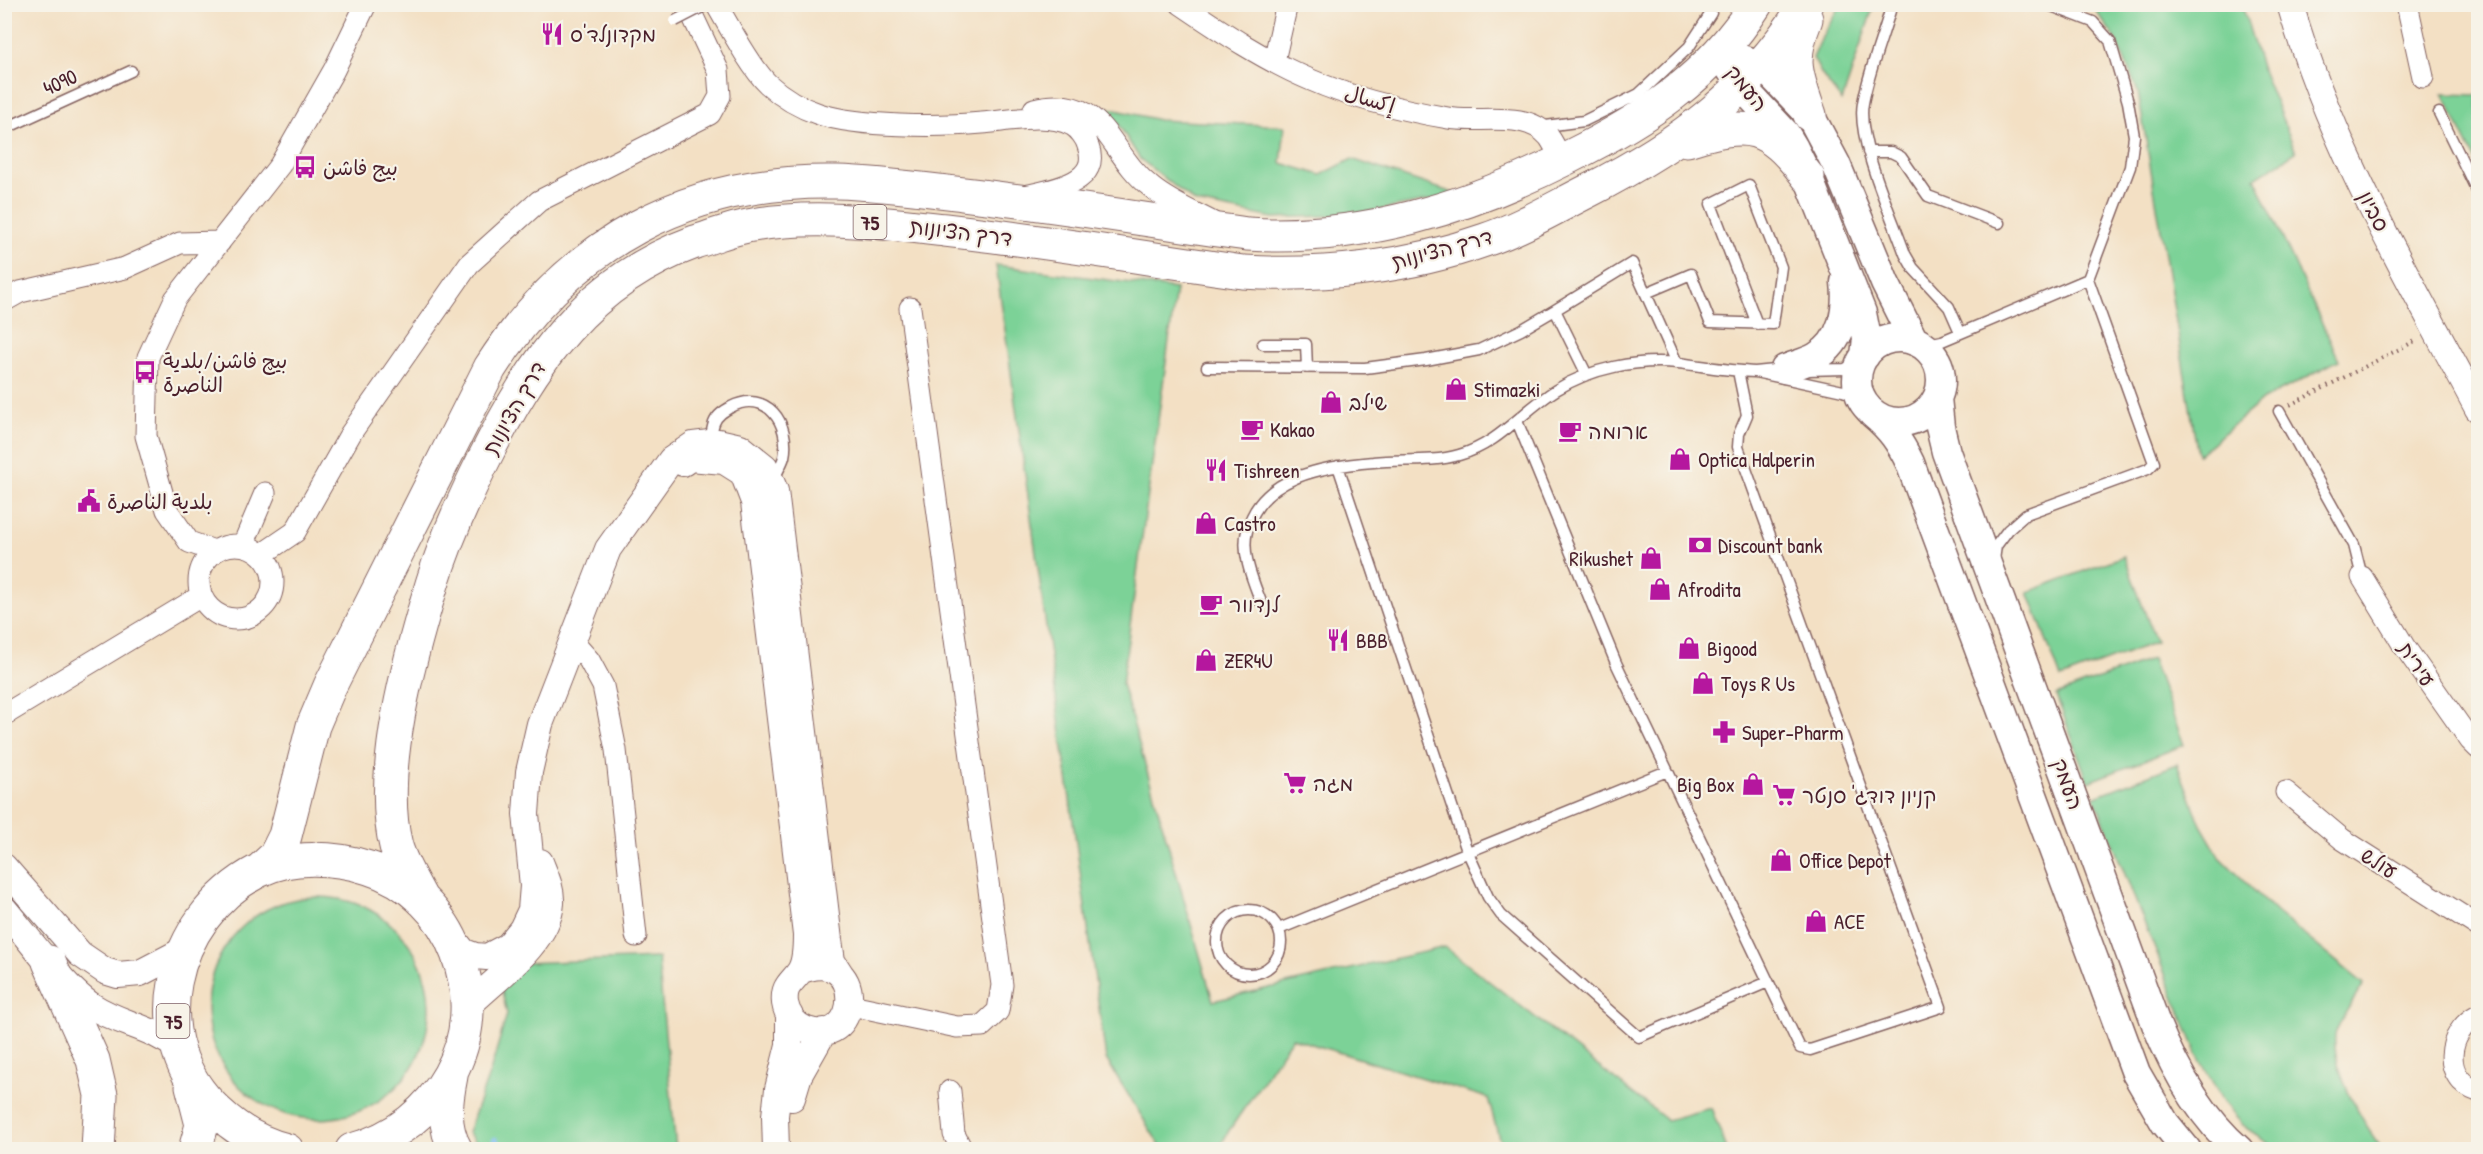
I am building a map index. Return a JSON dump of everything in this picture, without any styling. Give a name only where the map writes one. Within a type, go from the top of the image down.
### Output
[{"type":"highway","name":"דרך הציונות","points":[[260,870],[275,856],[285,836],[313,726],[406,533],[490,368],[513,332],[561,280],[586,259],[619,237],[659,215],[743,188],[837,182],[907,187],[1230,232],[1293,236],[1335,233],[1382,225],[1429,214],[1481,197],[1616,133],[1667,100],[1720,53],[1756,4]]},
{"type":"highway","name":"דרך הציונות","points":[[422,900],[398,850],[391,808],[391,779],[397,729],[408,671],[421,618],[450,529],[496,435],[544,355],[587,308],[638,269],[675,250],[750,225],[787,221],[836,220],[983,234],[1243,272],[1282,274],[1339,271],[1442,253],[1486,240],[1608,181],[1686,135],[1752,76],[1785,37],[1806,4]]},
{"type":"highway","points":[[1810,115],[1796,75],[1795,57],[1798,38],[1812,4]]},
{"type":"highway","points":[[1665,147],[1720,130],[1748,129],[1777,141],[1808,177]]},
{"type":"highway","name":"75","points":[[195,1149],[202,1125],[174,1032],[172,1003],[176,975],[184,950],[195,928],[217,901],[232,888],[260,870],[304,860],[322,859],[354,863],[389,876],[422,900],[437,916],[448,934],[464,973],[467,1007],[461,1048],[452,1070],[436,1096],[410,1122],[380,1140],[352,1149]]},
{"type":"highway","points":[[49,962],[93,1060],[100,1095],[98,1149]]},
{"type":"highway","name":"75","points":[[184,1062],[202,1095],[225,1119],[239,1130],[274,1148]]},
{"type":"highway","points":[[452,1070],[446,1109],[447,1128],[456,1149]]},
{"type":"main road","name":"העמק","points":[[1720,53],[1810,115],[1836,164],[1884,283],[1919,343]]},
{"type":"main road","name":"העמק","points":[[1752,76],[1808,177],[1842,262],[1862,313],[1867,338],[1863,358]]},
{"type":"main road","points":[[1785,369],[1817,356],[1838,334],[1845,317],[1847,301],[1842,262]]},
{"type":"main road","points":[[1895,338],[1919,343],[1934,356],[1940,369],[1941,385],[1937,398],[1925,414],[1912,421],[1887,421],[1868,409],[1857,390],[1856,375],[1863,358],[1873,346],[1895,338]]},
{"type":"main road","name":"העמק","points":[[1937,398],[1940,427],[1946,452],[2170,1057],[2196,1101],[2239,1149]]},
{"type":"main road","name":"העמק","points":[[1868,409],[1895,435],[1910,463],[2136,1073],[2165,1123],[2187,1149]]},
{"type":"street","points":[[214,551],[189,542],[167,510],[146,436],[148,357],[175,299],[280,165],[334,70],[366,4]]},
{"type":"street","points":[[716,4],[767,84],[796,104],[820,114],[898,124],[975,124],[1054,119],[1074,126],[1086,139],[1090,151],[1090,166],[1080,177],[1064,188],[1009,200]]},
{"type":"street","name":"إكسال","points":[[1181,4],[1274,61],[1312,81],[1391,106],[1451,119],[1514,120],[1537,127]]},
{"type":"street","points":[[1274,61],[1287,4]]},
{"type":"street","name":"סביון","points":[[2290,4],[2315,78],[2343,148],[2372,210],[2478,409]]},
{"type":"street","points":[[2407,4],[2423,77]]},
{"type":"street","points":[[265,558],[267,551],[295,532],[351,433],[470,264],[539,201],[710,114],[720,96],[718,70],[681,13]]},
{"type":"street","points":[[975,124],[1043,107],[1063,106],[1081,110],[1098,121],[1128,164],[1150,187],[1230,232]]},
{"type":"street","points":[[1537,127],[1548,136],[1562,160]]},
{"type":"street","points":[[4,301],[20,292],[125,268],[180,243],[219,242]]},
{"type":"street","points":[[850,1005],[957,1027],[982,1026],[998,1011],[1002,985],[910,308]]},
{"type":"street","points":[[448,934],[464,952],[487,957],[508,946],[531,910],[533,886],[527,833],[529,772],[540,724],[608,549],[671,460],[693,445],[718,442],[740,447],[765,467],[775,491],[832,961],[847,983],[850,1005],[847,1015],[840,1023],[824,1031],[809,1031],[799,1027],[789,1014]]},
{"type":"street","points":[[656,483],[690,458],[724,461],[743,473],[754,502],[806,935],[806,952],[800,971]]},
{"type":"street","points":[[243,545],[265,493]]},
{"type":"street","points":[[228,545],[243,545],[255,550],[265,558],[271,571],[273,585],[269,598],[260,609],[248,617],[234,619],[220,616],[209,608],[201,596],[198,580],[203,564],[214,551],[228,545]]},
{"type":"street","name":"עירית","points":[[2362,577],[2429,683],[2478,748]]},
{"type":"street","points":[[4,715],[201,596]]},
{"type":"street","points":[[572,641],[589,660],[603,686],[616,750],[636,936]]},
{"type":"street","name":"עולש","points":[[2286,792],[2342,839],[2478,926]]},
{"type":"street","points":[[467,1007],[532,945],[548,920],[551,901],[548,882],[527,833]]},
{"type":"street","points":[[4,867],[80,954],[105,971],[118,975],[140,974],[184,950]]},
{"type":"street","points":[[4,909],[49,962],[90,1005],[108,1015],[151,1030],[184,1062]]},
{"type":"street","points":[[776,1149],[775,1116],[778,1089],[789,1045],[789,1014],[784,999],[786,988],[800,971],[810,967],[821,966],[841,975]]},
{"type":"street","points":[[2478,1015],[2458,1031],[2452,1047],[2453,1061],[2458,1074],[2467,1085],[2478,1091]]},
{"type":"street","points":[[792,1149],[790,1112],[792,1095],[799,1075],[824,1031]]},
{"type":"street","points":[[951,1091],[954,1134],[962,1149]]},
{"type":"lane","points":[[681,13],[708,4]]},
{"type":"lane","points":[[1892,4],[1863,104],[1862,123],[1868,152],[1905,254],[1913,268],[1949,307],[1960,332]]},
{"type":"lane","points":[[1992,578],[1996,546],[2008,530],[2026,514],[2148,468],[2154,463],[2088,279],[2130,167],[2134,136],[2128,102],[2110,41],[2092,22],[2046,4]]},
{"type":"lane","points":[[1537,127],[1584,121],[1639,94],[1689,47],[1711,13]]},
{"type":"lane","name":"4090","points":[[4,129],[131,70]]},
{"type":"lane","points":[[2439,113],[2478,193]]},
{"type":"lane","points":[[1868,152],[1891,152],[1901,158],[1928,196],[1999,223]]},
{"type":"lane","points":[[1646,293],[1691,274],[1710,322],[1757,324],[1773,324],[1781,267],[1749,185],[1711,204],[1757,324]]},
{"type":"lane","points":[[1207,367],[1365,368],[1479,350],[1521,330],[1632,263],[1677,363]]},
{"type":"lane","points":[[1919,343],[1942,340],[2088,279]]},
{"type":"lane","points":[[1556,309],[1587,375]]},
{"type":"lane","points":[[1263,344],[1306,344],[1306,368]]},
{"type":"lane","points":[[1755,372],[1785,369],[1832,371],[1845,369],[1863,358]]},
{"type":"lane","points":[[1261,602],[1246,553],[1246,533],[1253,514],[1270,492],[1295,477],[1319,469],[1457,455],[1483,446],[1556,390],[1587,375],[1619,366],[1652,362],[1755,372],[1843,391],[1852,394],[1868,409]]},
{"type":"lane","points":[[1517,421],[1616,663],[1666,771],[1800,1048],[1810,1050],[1941,1007],[1738,447],[1739,434],[1747,415],[1738,371]]},
{"type":"lane","points":[[710,443],[714,422],[722,412],[740,403],[763,404],[778,416],[785,435],[784,457],[772,485]]},
{"type":"lane","points":[[2279,411],[2354,545],[2362,577]]},
{"type":"lane","points":[[1338,466],[1468,852],[1488,897],[1501,915],[1639,1036],[1768,982]]},
{"type":"lane","points":[[1279,929],[1666,771]]},
{"type":"lane","points":[[1249,910],[1263,914],[1279,929],[1281,940],[1279,955],[1263,971],[1245,974],[1234,971],[1219,955],[1217,944],[1221,926],[1238,912],[1249,910]]},
{"type":"path","points":[[2279,411],[2436,330]]},
{"type":"green space","points":[[1841,4],[1874,5],[1842,101],[1822,75],[1813,58]]},
{"type":"green space","points":[[2079,5],[2242,5],[2262,70],[2296,152],[2255,178],[2339,360],[2263,400],[2198,455],[2138,92],[2116,39],[2095,10]]},
{"type":"green space","points":[[2443,94],[2478,95],[2478,165]]},
{"type":"green space","points":[[1108,108],[1159,120],[1285,126],[1281,163],[1321,175],[1352,159],[1459,195],[1353,215],[1273,218],[1196,203],[1140,159]]},
{"type":"green space","points":[[996,265],[1176,289],[1122,684],[1213,1001],[1445,947],[1667,1120],[1711,1108],[1727,1149],[1502,1149],[1488,1098],[1292,1038],[1228,1132],[1219,1149],[1162,1149],[1106,1059]]},
{"type":"green space","points":[[2124,556],[2156,642],[2061,678],[2028,592]]},
{"type":"green space","points":[[2152,659],[2184,745],[2088,782],[2056,695]]},
{"type":"green space","points":[[2177,764],[2201,825],[2219,856],[2276,912],[2364,984],[2339,1025],[2335,1036],[2335,1050],[2350,1096],[2382,1149],[2277,1149],[2249,1131],[2223,1101],[2197,1054],[2094,797]]},
{"type":"green space","points":[[318,897],[340,899],[370,910],[388,922],[404,938],[416,956],[424,976],[429,1008],[427,1030],[416,1060],[404,1078],[388,1094],[370,1106],[350,1114],[318,1119],[296,1117],[266,1106],[248,1094],[232,1078],[220,1060],[212,1040],[207,1008],[209,986],[220,956],[232,938],[248,922],[266,910],[286,902]]},
{"type":"green space","points":[[658,958],[676,1149],[481,1149],[468,1132],[490,1072],[507,1014],[496,964]]},
{"type":"waterway","points":[[495,1140],[502,1150]]},
{"type":"place","name":"מקדונלד'ס","points":[[552,34]]},
{"type":"place","name":"بيج فاشن","points":[[305,167]]},
{"type":"place","name":"بيچ فاشن/بلدية الناصرة","points":[[145,372]]},
{"type":"place","name":"Stimazki","points":[[1456,389]]},
{"type":"place","name":"שילב","points":[[1331,402]]},
{"type":"place","name":"Kakao","points":[[1252,429]]},
{"type":"place","name":"ארומה","points":[[1570,431]]},
{"type":"place","name":"Optica Halperin","points":[[1680,459]]},
{"type":"place","name":"Tishreen","points":[[1216,470]]},
{"type":"place","name":"بلدية الناصرة","points":[[89,501]]},
{"type":"place","name":"Castro","points":[[1206,523]]},
{"type":"place","name":"Discount bank","points":[[1700,545]]},
{"type":"place","name":"Rikushet","points":[[1651,558]]},
{"type":"place","name":"Afrodita","points":[[1660,589]]},
{"type":"place","name":"לנדוור","points":[[1211,604]]},
{"type":"place","name":"BBB","points":[[1338,640]]},
{"type":"place","name":"Bigood","points":[[1689,648]]},
{"type":"place","name":"ZER4U","points":[[1206,660]]},
{"type":"place","name":"Toys R Us","points":[[1703,683]]},
{"type":"place","name":"Super-Pharm","points":[[1724,732]]},
{"type":"place","name":"מגה","points":[[1295,783]]},
{"type":"place","name":"Big Box","points":[[1753,784]]},
{"type":"place","name":"קניון דודג' סנטר","points":[[1784,795]]},
{"type":"place","name":"Office Depot","points":[[1781,860]]},
{"type":"place","name":"ACE","points":[[1816,921]]}]
